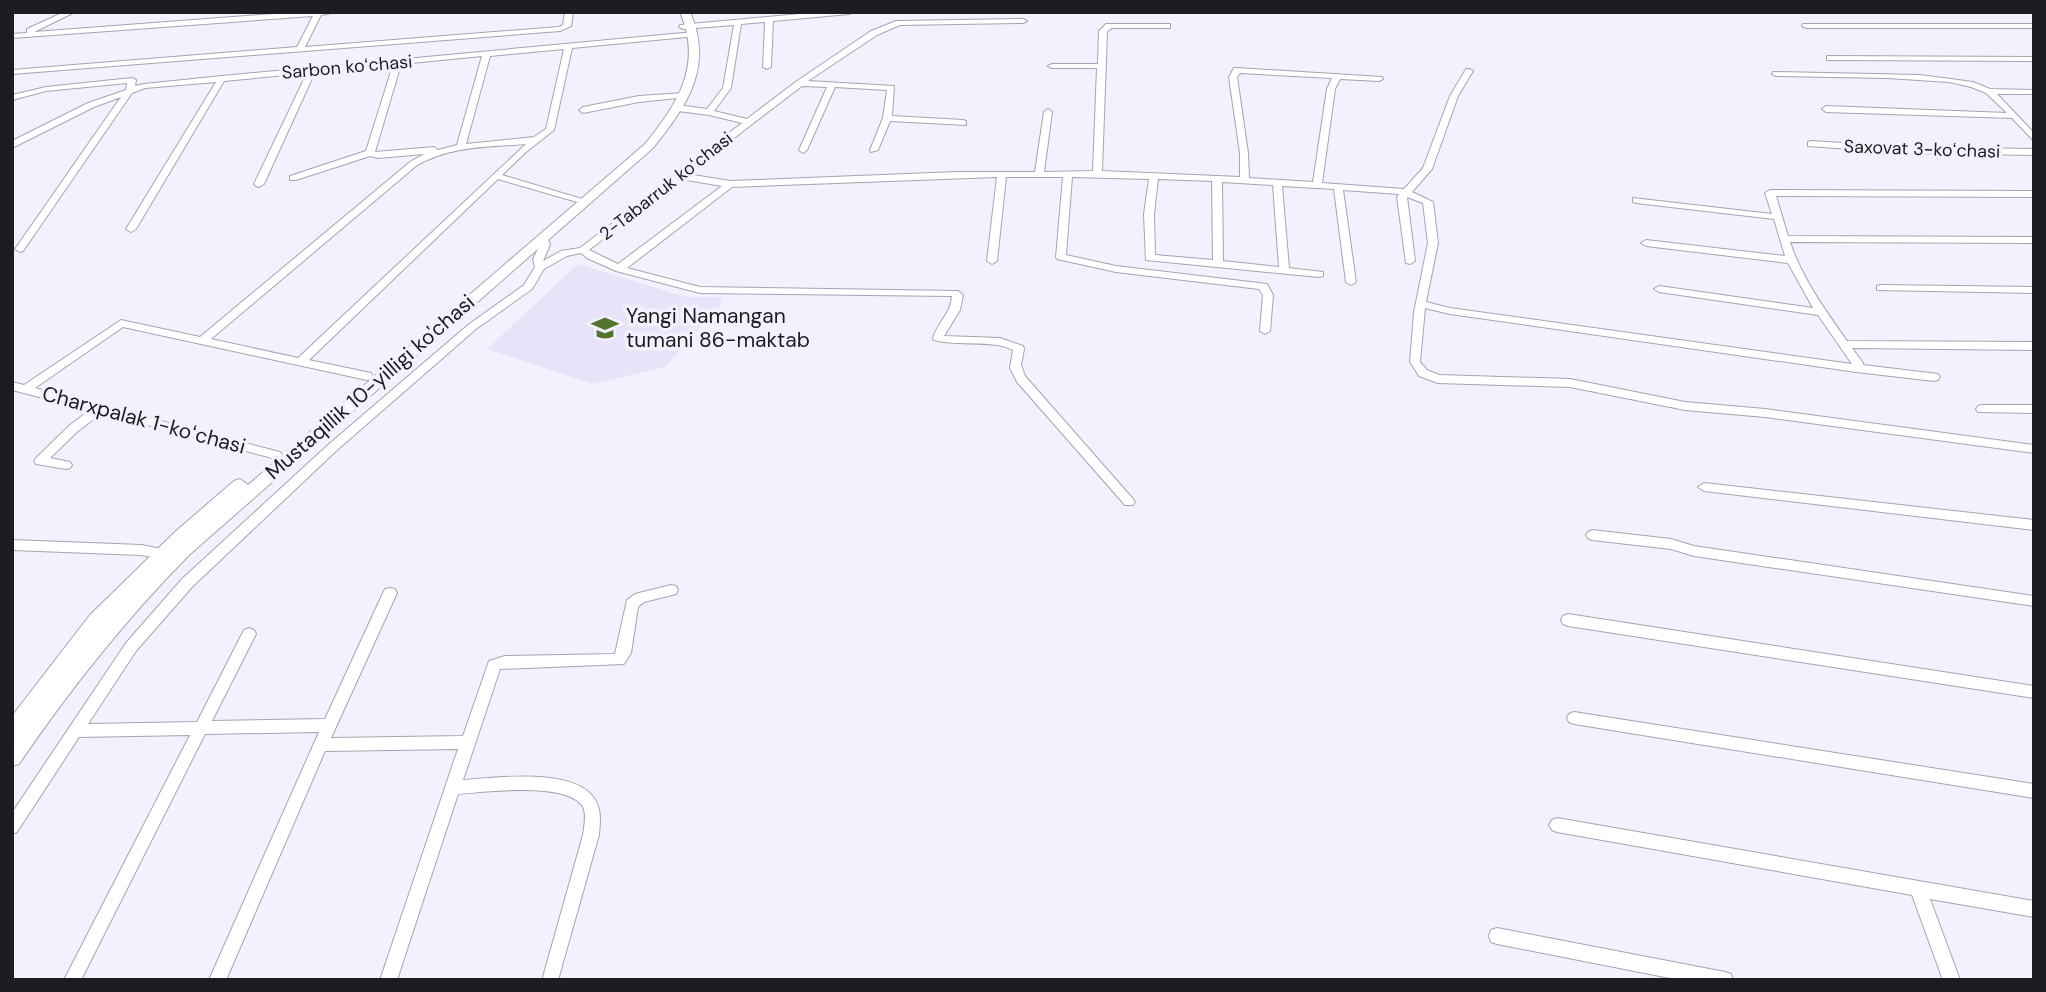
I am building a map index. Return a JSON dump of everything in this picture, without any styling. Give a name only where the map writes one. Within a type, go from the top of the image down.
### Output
[{"type":"main road","name":"Mustaqillik 10-yilligi ko'chasi","points":[[12,758],[79,665],[153,580],[238,501],[649,146],[678,100],[695,65],[688,26],[677,12]]},
{"type":"main road","name":"Mustaqillik 10-yilligi ko'chasi","points":[[12,731],[96,620],[162,554],[577,199],[641,140],[678,100]]},
{"type":"street","points":[[23,35],[71,12]]},
{"type":"street","points":[[12,36],[206,17],[333,12]]},
{"type":"street","points":[[12,72],[560,29],[567,26],[569,12]]},
{"type":"street","name":"Sarbon koʻchasi","points":[[12,145],[131,85],[312,71],[569,45],[688,26],[849,12]]},
{"type":"street","points":[[300,49],[318,13]]},
{"type":"street","name":"2-Tabarruk koʻchasi","points":[[814,75],[890,16]]},
{"type":"street","points":[[768,67],[769,18]]},
{"type":"street","name":"2-Tabarruk koʻchasi","points":[[709,112],[727,88],[738,21]]},
{"type":"street","name":"2-Tabarruk koʻchasi","points":[[583,250],[800,83],[874,33],[895,23],[1023,21]]},
{"type":"street","points":[[1097,174],[1100,66],[1105,28],[1167,26]]},
{"type":"street","points":[[1806,26],[2034,26]]},
{"type":"street","points":[[301,361],[523,150],[554,125],[569,45]]},
{"type":"street","points":[[461,147],[486,53]]},
{"type":"street","points":[[1830,58],[2034,59]]},
{"type":"street","points":[[20,249],[146,61]]},
{"type":"street","points":[[370,153],[398,62]]},
{"type":"street","points":[[1052,66],[1100,66]]},
{"type":"street","points":[[1245,180],[1244,153],[1233,77],[1237,70],[1379,79]]},
{"type":"street","points":[[259,184],[312,71]]},
{"type":"street","points":[[1410,261],[1402,205],[1404,192],[1427,169],[1454,96],[1469,71]]},
{"type":"street","points":[[1776,74],[1947,80],[1989,91],[2034,92]]},
{"type":"street","points":[[1317,185],[1331,89],[1337,76]]},
{"type":"street","points":[[131,229],[222,78]]},
{"type":"street","points":[[800,83],[891,88],[887,118],[874,150]]},
{"type":"street","points":[[12,98],[46,89],[131,85]]},
{"type":"street","points":[[803,150],[832,85]]},
{"type":"street","points":[[1989,91],[2034,138]]},
{"type":"street","name":"2-Tabarruk koʻchasi","points":[[583,110],[600,105],[678,100],[709,112],[748,122]]},
{"type":"street","points":[[1826,109],[2011,116]]},
{"type":"street","points":[[1040,173],[1048,112]]},
{"type":"street","points":[[887,118],[963,123]]},
{"type":"street","points":[[293,178],[370,153],[378,155],[538,140]]},
{"type":"street","name":"Saxovat 3-koʻchasi","points":[[1811,144],[1907,150],[2034,152]]},
{"type":"street","points":[[204,339],[413,164],[428,155],[461,147]]},
{"type":"street","points":[[679,176],[730,184],[1040,173],[1154,175],[1404,192],[1428,202],[1433,243],[1421,304],[1415,362],[1423,373],[1438,379],[1570,383],[1685,406],[1765,413],[2034,449]]},
{"type":"street","points":[[1068,174],[1061,257],[1116,269],[1264,286],[1268,295],[1265,331]]},
{"type":"street","points":[[992,261],[1002,175]]},
{"type":"street","points":[[1154,175],[1149,214],[1150,258],[1319,274]]},
{"type":"street","points":[[498,176],[577,199]]},
{"type":"street","points":[[1217,179],[1218,263]]},
{"type":"street","points":[[1277,182],[1284,270]]},
{"type":"street","points":[[620,268],[730,184]]},
{"type":"street","points":[[1338,186],[1351,282]]},
{"type":"street","points":[[1856,369],[1858,363],[1821,312],[1791,260],[1770,193],[2034,194]]},
{"type":"street","points":[[1636,200],[1777,217]]},
{"type":"street","points":[[540,267],[538,259],[545,246],[544,238]]},
{"type":"street","points":[[1786,239],[2034,240]]},
{"type":"street","points":[[1646,243],[1791,260]]},
{"type":"street","points":[[12,827],[131,648],[187,583],[332,448],[472,327],[528,287],[540,267],[564,253],[583,250],[587,255],[620,268],[684,288],[700,290],[954,293],[958,295],[957,309],[937,338],[948,342],[1009,342],[1020,349],[1014,360],[1015,370],[1021,379],[1129,502]]},
{"type":"street","points":[[1881,288],[2034,290]]},
{"type":"street","points":[[1659,289],[1821,312]]},
{"type":"street","points":[[1421,304],[1450,311],[1856,369],[1934,377]]},
{"type":"street","points":[[26,389],[121,323],[367,376]]},
{"type":"street","points":[[1843,344],[2034,346]]},
{"type":"street","name":"Charxpalak 1-koʻchasi","points":[[12,386],[276,455]]},
{"type":"street","points":[[66,465],[40,461],[74,428],[101,408]]},
{"type":"street","points":[[1982,408],[2034,409]]},
{"type":"street","points":[[1704,487],[2034,524]]},
{"type":"street","points":[[1591,536],[1671,544],[1704,553],[2034,601]]},
{"type":"street","points":[[12,545],[141,550],[162,554]]},
{"type":"street","points":[[388,980],[494,666],[505,662],[619,660],[624,653],[634,602],[671,590]]},
{"type":"street","points":[[217,980],[390,593]]},
{"type":"street","points":[[1568,620],[2034,692]]},
{"type":"street","points":[[72,980],[249,634]]},
{"type":"street","points":[[1574,718],[2034,792]]},
{"type":"street","points":[[74,732],[329,725]]},
{"type":"street","points":[[320,745],[468,742]]},
{"type":"street","points":[[454,787],[541,784],[562,786],[579,794],[589,804],[591,835],[551,977]]},
{"type":"street","points":[[1556,825],[2034,909]]},
{"type":"street","points":[[1918,889],[1952,980]]},
{"type":"street","points":[[1497,936],[1725,980]]},
{"type":"shaded area","name":"Yangi Namangan tumani 86-maktab","points":[[578,264],[686,297],[723,297],[719,307],[665,367],[593,384],[487,349]]},
{"type":"place","name":"Yangi Namangan tumani 86-maktab","points":[[605,328]]}]
